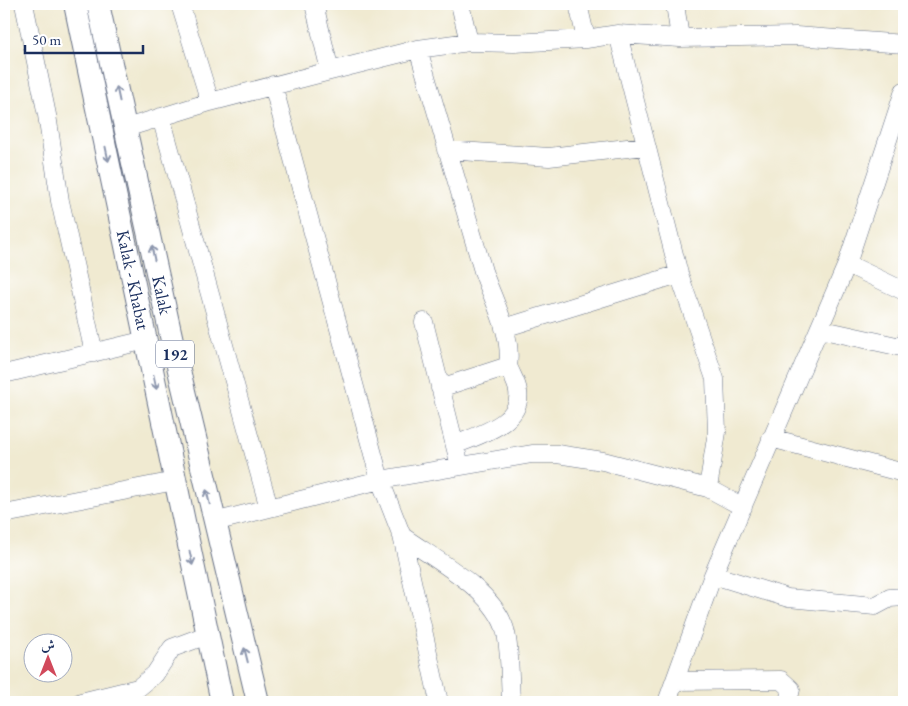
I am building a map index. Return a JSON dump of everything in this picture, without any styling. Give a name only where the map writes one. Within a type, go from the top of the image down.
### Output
[{"type":"main road","name":"Kalak - Khabat","points":[[75,4],[222,702]]},
{"type":"main road","name":"Kalak","points":[[98,4],[214,522],[258,702]]},
{"type":"street","points":[[24,4],[47,115],[60,201],[94,353]]},
{"type":"street","points":[[180,4],[210,102]]},
{"type":"street","points":[[314,4],[330,70]]},
{"type":"street","points":[[460,4],[469,42]]},
{"type":"street","points":[[578,4],[586,39]]},
{"type":"street","points":[[675,4],[680,38]]},
{"type":"street","points":[[126,128],[210,102],[330,70],[418,49],[469,42],[514,43],[586,39],[618,34],[680,38],[796,36],[904,44]]},
{"type":"street","points":[[618,34],[679,274],[715,379],[717,432],[708,488]]},
{"type":"street","points":[[418,49],[446,150],[487,282],[504,328],[510,356],[508,366],[518,392],[516,411],[501,424],[455,445]]},
{"type":"street","points":[[273,85],[380,480],[402,536],[439,702]]},
{"type":"street","points":[[667,702],[713,574],[847,264],[904,91]]},
{"type":"street","points":[[161,117],[269,508]]},
{"type":"street","points":[[446,150],[549,157],[645,146]]},
{"type":"street","points":[[847,264],[904,291]]},
{"type":"street","points":[[504,328],[679,274]]},
{"type":"street","points":[[424,322],[460,466]]},
{"type":"street","points":[[819,329],[903,344]]},
{"type":"street","points":[[4,374],[146,340]]},
{"type":"street","points":[[440,388],[508,366]]},
{"type":"street","points":[[771,438],[904,473]]},
{"type":"street","points":[[214,522],[380,480],[523,456],[557,454],[603,461],[708,488],[743,507]]},
{"type":"street","points":[[4,514],[175,481]]},
{"type":"street","points":[[402,536],[475,588],[496,610],[505,628],[511,702]]},
{"type":"street","points":[[713,574],[788,598],[875,606],[890,598],[904,598]]},
{"type":"street","points":[[81,702],[138,688],[155,674],[172,648],[207,635]]},
{"type":"street","points":[[675,681],[781,680],[791,689],[788,702]]}]
